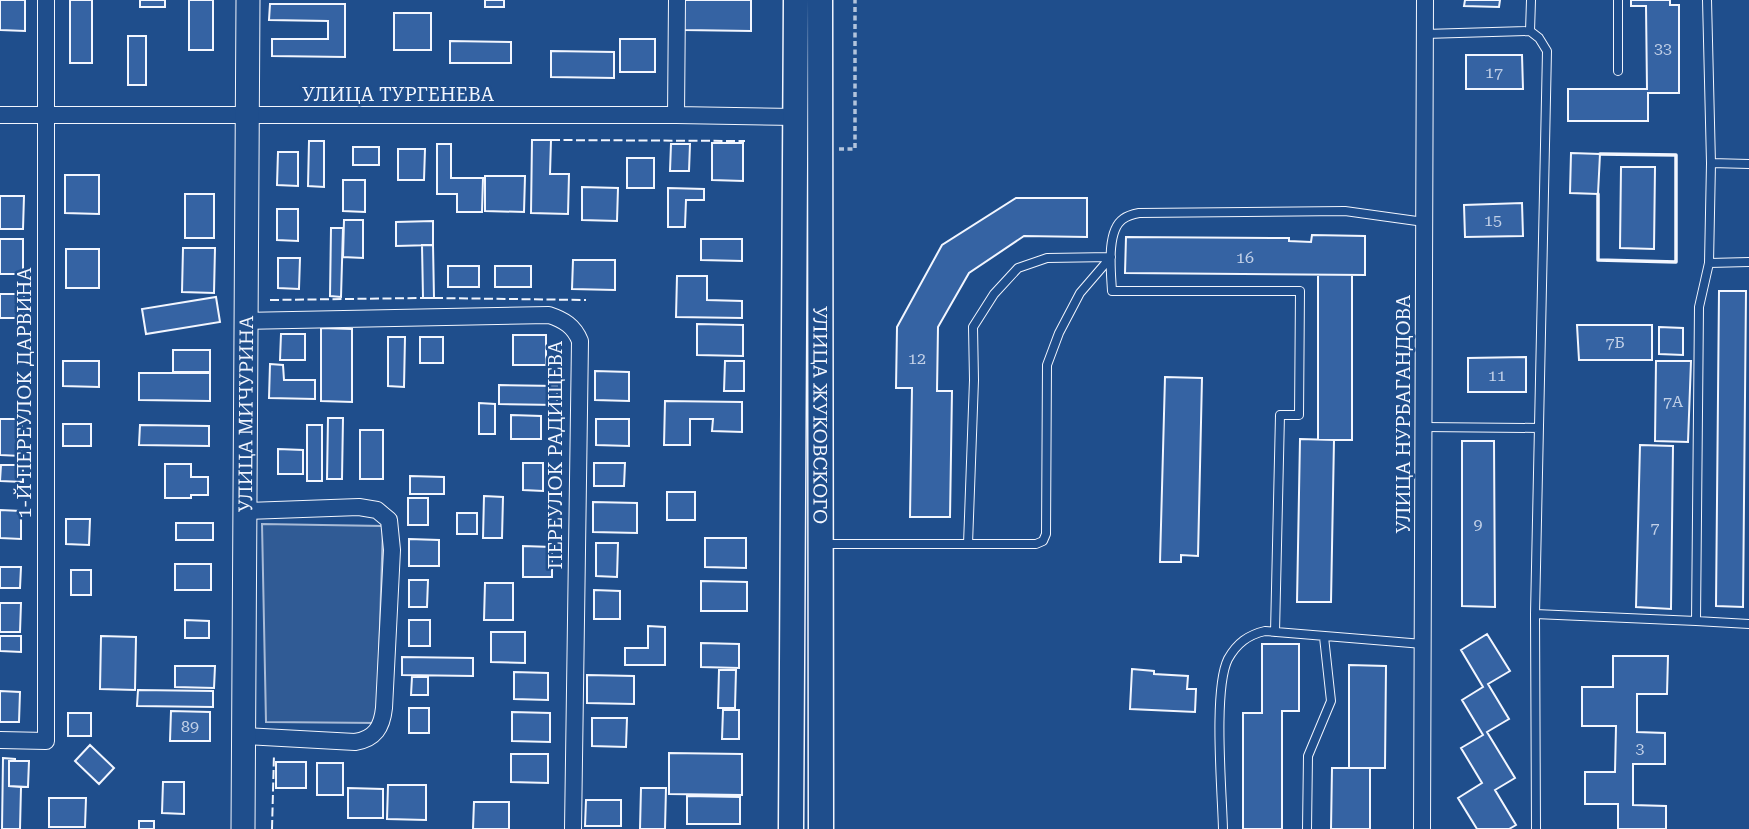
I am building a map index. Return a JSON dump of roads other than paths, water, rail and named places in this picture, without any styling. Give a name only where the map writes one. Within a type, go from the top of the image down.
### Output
[{"type":"main road","points":[[791,829],[796,0]]},
{"type":"main road","name":"УЛИЦА ЖУКОВСКОГО","points":[[820,0],[821,829]]},
{"type":"street","name":"1-Й ПЕРЕУЛОК ДАРВИНА","points":[[0,740],[46,741],[46,0]]},
{"type":"street","name":"УЛИЦА МИЧУРИНА","points":[[243,829],[248,0]]},
{"type":"street","points":[[676,115],[677,0]]},
{"type":"street","name":"УЛИЦА НУРБАГАНДОВА","points":[[1422,829],[1426,0]]},
{"type":"street","name":"УЛИЦА ТУРГЕНЕВА","points":[[0,115],[796,117]]},
{"type":"street","name":"ПЕРЕУЛОК РАДИЩЕВА","points":[[246,321],[549,315],[561,319],[577,332],[580,341],[573,829]]},
{"type":"street","points":[[244,736],[355,742],[366,740],[376,733],[383,721],[392,550],[389,520],[377,510],[359,507],[245,511]]},
{"type":"lane","points":[[1530,31],[1531,0]]},
{"type":"lane","points":[[1618,0],[1618,71]]},
{"type":"lane","points":[[1696,621],[1699,307],[1709,263],[1711,163],[1707,0]]},
{"type":"lane","points":[[1425,34],[1530,31],[1539,38],[1547,51],[1535,614],[1536,829]]},
{"type":"lane","points":[[1711,163],[1749,164]]},
{"type":"lane","points":[[1275,632],[1280,415],[1299,415],[1300,291],[1112,290],[1114,230],[1123,218],[1139,213],[1345,211],[1424,222]]},
{"type":"lane","points":[[820,544],[1036,544],[1046,538],[1047,365],[1059,333],[1080,293],[1111,257]]},
{"type":"lane","points":[[968,544],[974,380],[973,327],[994,294],[1018,268],[1047,258],[1111,257]]},
{"type":"lane","points":[[1709,263],[1749,262]]},
{"type":"lane","points":[[1423,428],[1539,428]]},
{"type":"lane","points":[[1535,614],[1749,624]]},
{"type":"lane","points":[[1223,829],[1220,695],[1227,660],[1246,636],[1265,631],[1423,644]]},
{"type":"lane","points":[[1307,829],[1308,756],[1331,701],[1324,637]]}]
